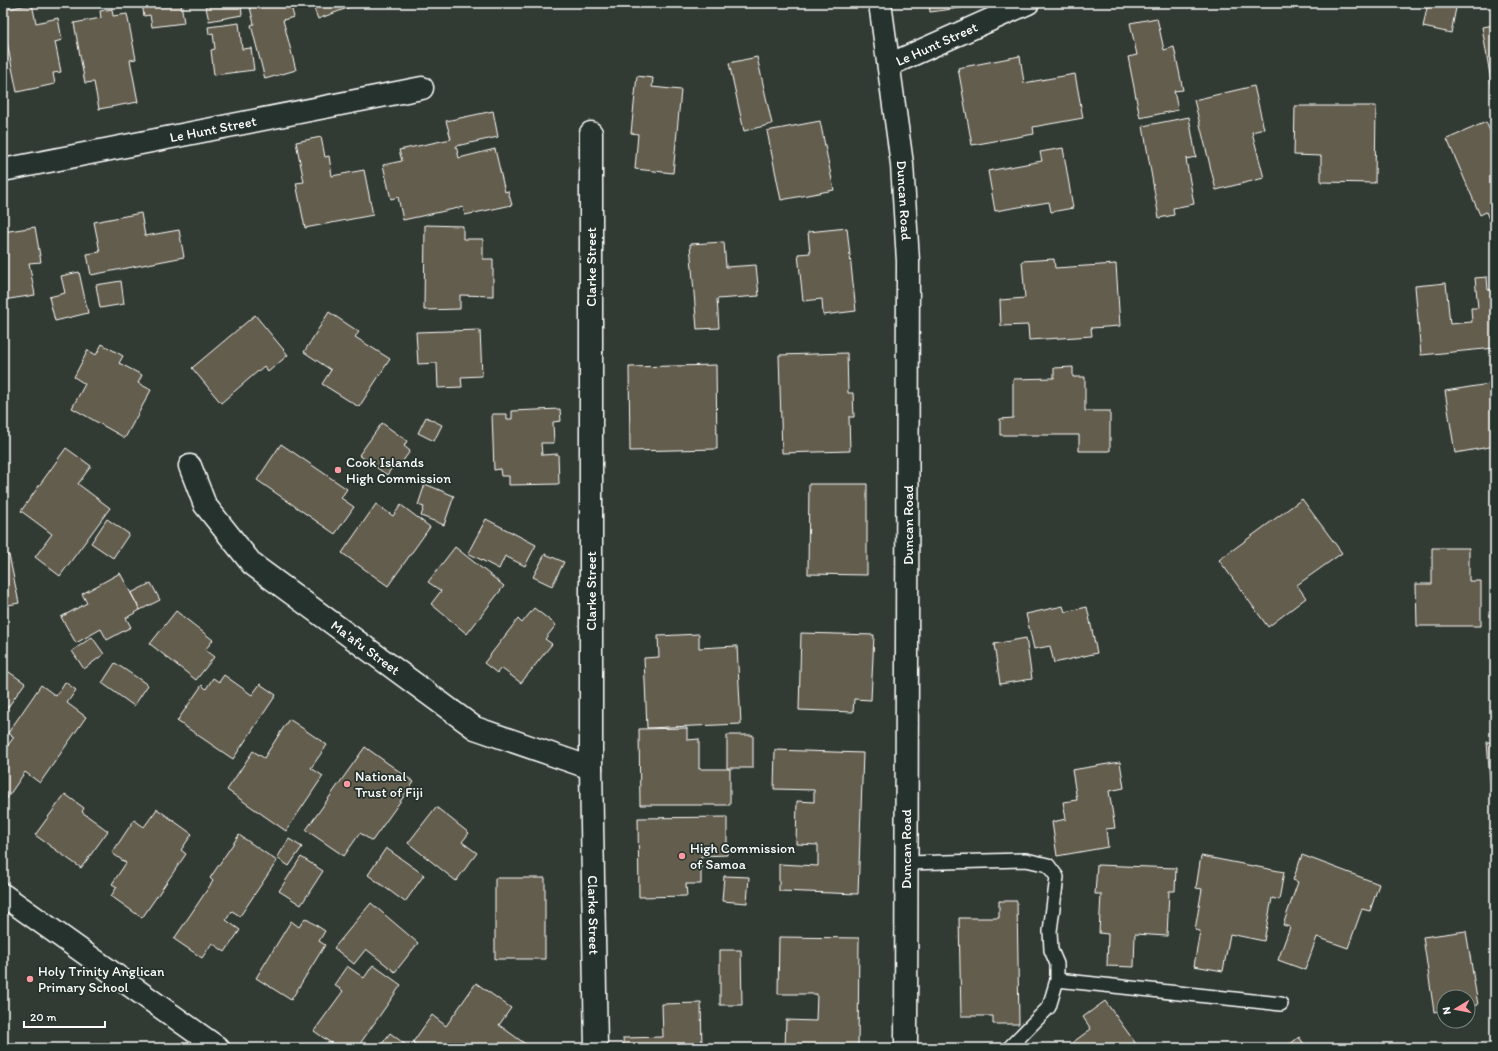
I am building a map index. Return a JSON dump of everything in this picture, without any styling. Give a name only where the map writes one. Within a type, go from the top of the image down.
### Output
[{"type":"street","name":"Duncan Road","points":[[880,3],[902,164],[908,261],[906,1048]]},
{"type":"street","name":"Le Hunt Street","points":[[889,65],[1028,3]]},
{"type":"street","name":"Le Hunt Street","points":[[3,170],[422,88]]},
{"type":"street","name":"Clarke Street","points":[[591,133],[591,768],[596,1048]]},
{"type":"street","name":"Ma'afu Street","points":[[190,466],[205,505],[252,564],[475,728],[591,768]]},
{"type":"street","points":[[3,895],[218,1048]]},
{"type":"lane","points":[[906,863],[1026,860],[1048,865],[1057,877],[1050,931],[1051,950],[1058,964],[1057,980],[1049,1007],[1009,1048]]},
{"type":"lane","points":[[1057,980],[1281,1004]]},
{"type":"building","points":[[142,3],[181,3],[184,23],[152,27],[150,15],[144,16]]},
{"type":"building","points":[[205,3],[241,3],[242,15],[209,21]]},
{"type":"building","points":[[249,3],[290,3],[294,17],[283,20],[296,70],[265,79],[251,25],[254,24]]},
{"type":"building","points":[[312,3],[348,3],[350,7],[318,19]]},
{"type":"building","points":[[929,3],[989,3],[989,4],[930,12]]},
{"type":"building","points":[[1428,3],[1457,3],[1451,33],[1423,27]]},
{"type":"building","points":[[32,4],[36,23],[58,18],[62,40],[55,42],[61,72],[53,73],[55,84],[17,92],[3,23],[3,10]]},
{"type":"building","points":[[112,9],[113,16],[127,14],[136,59],[130,60],[138,102],[99,109],[94,82],[85,83],[74,23],[101,18],[100,11]]},
{"type":"building","points":[[1157,18],[1164,50],[1174,47],[1183,90],[1174,91],[1178,110],[1140,118],[1128,57],[1137,55],[1130,23]]},
{"type":"building","points":[[239,23],[242,49],[251,48],[254,70],[214,75],[211,50],[215,49],[213,33],[209,34],[208,27]]},
{"type":"building","points":[[1495,25],[1495,86],[1492,87],[1482,27]]},
{"type":"building","points":[[1020,56],[1024,83],[1075,74],[1083,118],[1033,127],[1034,134],[972,145],[958,68]]},
{"type":"building","points":[[757,57],[772,124],[744,131],[729,63]]},
{"type":"building","points":[[637,76],[653,78],[652,87],[681,90],[673,173],[635,169],[638,134],[631,133]]},
{"type":"building","points":[[1254,86],[1264,129],[1252,132],[1264,178],[1216,190],[1194,100]]},
{"type":"building","points":[[1295,106],[1376,106],[1375,183],[1321,182],[1321,156],[1294,155]]},
{"type":"building","points":[[493,111],[498,137],[456,146],[459,158],[495,149],[505,192],[508,191],[512,205],[465,215],[463,207],[403,220],[398,197],[391,199],[383,165],[402,161],[399,150],[451,139],[446,121]]},
{"type":"building","points":[[1189,117],[1196,157],[1186,159],[1194,204],[1173,208],[1174,215],[1159,218],[1143,126]]},
{"type":"building","points":[[820,121],[834,190],[781,200],[767,131]]},
{"type":"building","points":[[1486,122],[1495,142],[1494,231],[1486,212],[1480,215],[1447,139]]},
{"type":"building","points":[[321,137],[325,157],[329,156],[332,176],[364,170],[373,215],[305,228],[296,183],[304,182],[296,142]]},
{"type":"building","points":[[1063,148],[1073,208],[1051,212],[1049,202],[995,211],[988,171],[1042,161],[1040,152]]},
{"type":"building","points":[[141,213],[145,236],[179,230],[184,257],[91,275],[87,254],[100,252],[94,222]]},
{"type":"building","points":[[425,225],[463,226],[463,239],[483,239],[483,259],[493,259],[493,296],[460,295],[460,309],[424,310]]},
{"type":"building","points":[[35,227],[41,262],[29,263],[35,295],[3,300],[3,232]]},
{"type":"building","points":[[847,228],[856,311],[823,315],[822,299],[803,301],[798,254],[810,253],[808,232]]},
{"type":"building","points":[[724,242],[726,267],[756,265],[759,296],[717,299],[719,328],[697,329],[690,244]]},
{"type":"building","points":[[1054,259],[1055,268],[1116,264],[1120,326],[1091,328],[1092,336],[1029,340],[1028,325],[1001,326],[1000,300],[1025,298],[1022,261]]},
{"type":"building","points":[[79,272],[88,313],[55,321],[49,297],[65,293],[61,276]]},
{"type":"building","points":[[1487,277],[1488,290],[1495,289],[1495,348],[1421,355],[1415,286],[1446,283],[1450,324],[1472,322],[1471,308],[1478,308],[1475,278]]},
{"type":"building","points":[[121,281],[124,304],[100,308],[96,285]]},
{"type":"building","points":[[329,312],[359,332],[355,337],[390,359],[359,407],[322,384],[331,370],[304,352]]},
{"type":"building","points":[[255,315],[288,355],[268,372],[264,366],[221,403],[192,368]]},
{"type":"building","points":[[480,330],[482,376],[461,377],[462,387],[438,388],[437,363],[418,364],[416,332]]},
{"type":"building","points":[[102,344],[123,356],[119,363],[142,375],[138,383],[151,390],[125,438],[72,408],[85,384],[74,377],[88,350],[96,355]]},
{"type":"building","points":[[847,353],[848,393],[853,393],[854,417],[849,417],[850,451],[782,453],[779,355]]},
{"type":"building","points":[[716,365],[717,449],[630,451],[629,367]]},
{"type":"building","points":[[1073,367],[1073,377],[1085,377],[1085,411],[1110,411],[1110,451],[1079,451],[1079,435],[1000,435],[1000,419],[1013,418],[1013,379],[1054,378],[1054,368]]},
{"type":"building","points":[[1495,383],[1495,446],[1455,453],[1445,391]]},
{"type":"building","points":[[560,409],[561,421],[553,422],[554,443],[541,443],[542,455],[558,454],[559,484],[509,485],[509,476],[501,476],[500,469],[494,470],[492,414],[507,414],[507,419],[512,419],[512,411]]},
{"type":"building","points":[[426,417],[442,425],[434,441],[418,433]]},
{"type":"building","points":[[382,423],[407,441],[404,446],[410,451],[400,465],[396,462],[387,475],[359,455]]},
{"type":"building","points":[[281,444],[347,489],[341,498],[354,507],[335,534],[257,480]]},
{"type":"building","points":[[66,448],[91,466],[78,484],[110,508],[60,576],[35,557],[52,534],[21,511]]},
{"type":"building","points":[[425,484],[454,496],[444,525],[421,516],[424,507],[418,505]]},
{"type":"building","points":[[809,484],[867,484],[867,575],[808,574]]},
{"type":"building","points":[[1302,499],[1342,553],[1297,585],[1306,598],[1268,627],[1219,560]]},
{"type":"building","points":[[376,504],[393,516],[401,505],[430,527],[388,586],[342,553]]},
{"type":"building","points":[[107,519],[129,534],[113,558],[91,543]]},
{"type":"building","points":[[486,519],[536,545],[525,566],[505,556],[499,569],[468,553]]},
{"type":"building","points":[[455,547],[504,586],[467,634],[431,604],[441,591],[428,582]]},
{"type":"building","points":[[1432,548],[1469,548],[1469,581],[1481,581],[1481,626],[1417,626],[1416,584],[1432,584]]},
{"type":"building","points":[[545,554],[564,562],[552,586],[533,577]]},
{"type":"building","points":[[9,555],[19,603],[3,606],[3,556]]},
{"type":"building","points":[[120,573],[140,610],[126,618],[131,627],[107,640],[101,629],[76,643],[61,617],[87,603],[82,594]]},
{"type":"building","points":[[151,583],[160,600],[140,610],[131,593]]},
{"type":"building","points":[[1063,606],[1065,612],[1087,607],[1097,653],[1054,663],[1050,646],[1034,649],[1026,614]]},
{"type":"building","points":[[534,608],[556,625],[545,639],[552,644],[521,683],[501,668],[497,673],[484,663],[518,619],[522,623]]},
{"type":"building","points":[[176,611],[213,640],[205,650],[214,657],[196,680],[150,644]]},
{"type":"building","points":[[801,633],[874,635],[871,700],[854,699],[853,712],[799,710]]},
{"type":"building","points":[[699,634],[699,648],[737,646],[741,724],[647,728],[644,658],[659,657],[658,636]]},
{"type":"building","points":[[92,637],[104,654],[84,669],[72,651]]},
{"type":"building","points":[[1026,638],[1032,679],[1000,684],[994,644]]},
{"type":"building","points":[[115,663],[148,685],[134,706],[102,683]]},
{"type":"building","points":[[3,668],[25,683],[3,714]]},
{"type":"building","points":[[224,675],[252,695],[260,684],[276,695],[233,759],[177,721],[202,685],[206,689],[213,678],[219,682]]},
{"type":"building","points":[[65,682],[76,690],[67,703],[86,717],[40,783],[25,772],[3,804],[3,752],[14,737],[8,733],[41,685],[56,696]]},
{"type":"building","points":[[289,719],[327,745],[311,768],[323,776],[286,831],[227,790],[253,751],[264,758]]},
{"type":"building","points":[[687,728],[687,740],[699,739],[699,769],[730,769],[730,805],[640,805],[639,729]]},
{"type":"building","points":[[727,735],[753,735],[753,768],[727,768]]},
{"type":"building","points":[[1487,742],[1495,742],[1495,781],[1490,782]]},
{"type":"building","points":[[365,747],[414,782],[372,841],[360,833],[344,856],[306,830]]},
{"type":"building","points":[[775,750],[863,753],[858,894],[779,891],[779,864],[818,866],[818,845],[796,844],[797,801],[814,802],[814,790],[774,789]]},
{"type":"building","points":[[1120,762],[1124,788],[1109,791],[1115,828],[1106,829],[1108,847],[1057,856],[1052,822],[1066,819],[1063,802],[1077,800],[1072,770]]},
{"type":"building","points":[[65,794],[84,808],[82,812],[108,831],[81,868],[35,835]]},
{"type":"building","points":[[436,807],[469,833],[462,842],[477,853],[456,881],[408,843]]},
{"type":"building","points":[[157,809],[192,834],[181,850],[186,854],[142,918],[111,896],[117,887],[112,884],[126,863],[112,853],[134,820],[144,827]]},
{"type":"building","points":[[727,817],[727,855],[701,856],[701,884],[686,884],[687,896],[639,897],[638,818]]},
{"type":"building","points":[[239,835],[277,861],[240,916],[232,911],[226,920],[240,930],[225,952],[212,943],[202,958],[174,939],[213,881],[210,878]]},
{"type":"building","points":[[289,839],[302,847],[289,866],[277,858]]},
{"type":"building","points":[[386,848],[424,875],[405,902],[368,875]]},
{"type":"building","points":[[1302,855],[1379,884],[1370,911],[1362,909],[1348,948],[1317,937],[1305,970],[1278,960],[1290,927],[1283,925],[1298,882],[1293,880]]},
{"type":"building","points":[[1201,856],[1284,872],[1279,900],[1272,898],[1264,941],[1230,934],[1223,971],[1194,966],[1200,931],[1195,930],[1202,889],[1196,888]]},
{"type":"building","points":[[301,857],[323,871],[301,905],[279,891]]},
{"type":"building","points":[[1097,865],[1176,868],[1175,891],[1169,891],[1167,936],[1135,934],[1134,967],[1107,966],[1108,934],[1099,933],[1101,894],[1095,894]]},
{"type":"building","points":[[724,876],[749,877],[747,903],[722,901]]},
{"type":"building","points":[[495,878],[545,878],[545,959],[495,959]]},
{"type":"building","points":[[999,901],[1017,901],[1019,1024],[993,1024],[993,1016],[961,1016],[959,918],[999,918]]},
{"type":"building","points":[[371,903],[418,943],[395,972],[366,949],[354,964],[334,948]]},
{"type":"building","points":[[305,918],[325,931],[319,941],[325,945],[291,1000],[256,978],[291,921],[299,927]]},
{"type":"building","points":[[1466,931],[1475,989],[1436,989],[1436,1012],[1434,1012],[1423,937]]},
{"type":"building","points":[[779,937],[859,938],[858,1048],[785,1048],[786,1020],[816,1021],[817,994],[778,994]]},
{"type":"building","points":[[720,950],[741,950],[742,1005],[720,1005]]},
{"type":"building","points":[[373,965],[401,985],[357,1048],[338,1048],[314,1031],[343,991],[334,985],[347,966],[364,978]]},
{"type":"building","points":[[476,983],[511,1008],[499,1025],[531,1048],[420,1048],[413,1042],[432,1015],[446,1026]]},
{"type":"building","points":[[1476,993],[1478,1005],[1476,1005]]},
{"type":"building","points":[[1105,1001],[1139,1048],[1065,1048],[1091,1029],[1083,1017]]},
{"type":"building","points":[[701,1003],[702,1048],[624,1048],[623,1038],[663,1037],[662,1004]]},
{"type":"building","points":[[390,1033],[410,1048],[379,1048]]},
{"type":"building","points":[[1299,1037],[1307,1048],[1285,1048]]},
{"type":"place","name":"Cook Islands High Commission","points":[[338,470]]},
{"type":"place","name":"National Trust of Fiji","points":[[347,784]]},
{"type":"place","name":"High Commission of Samoa","points":[[682,856]]},
{"type":"place","name":"Holy Trinity Anglican Primary School","points":[[30,979]]}]
